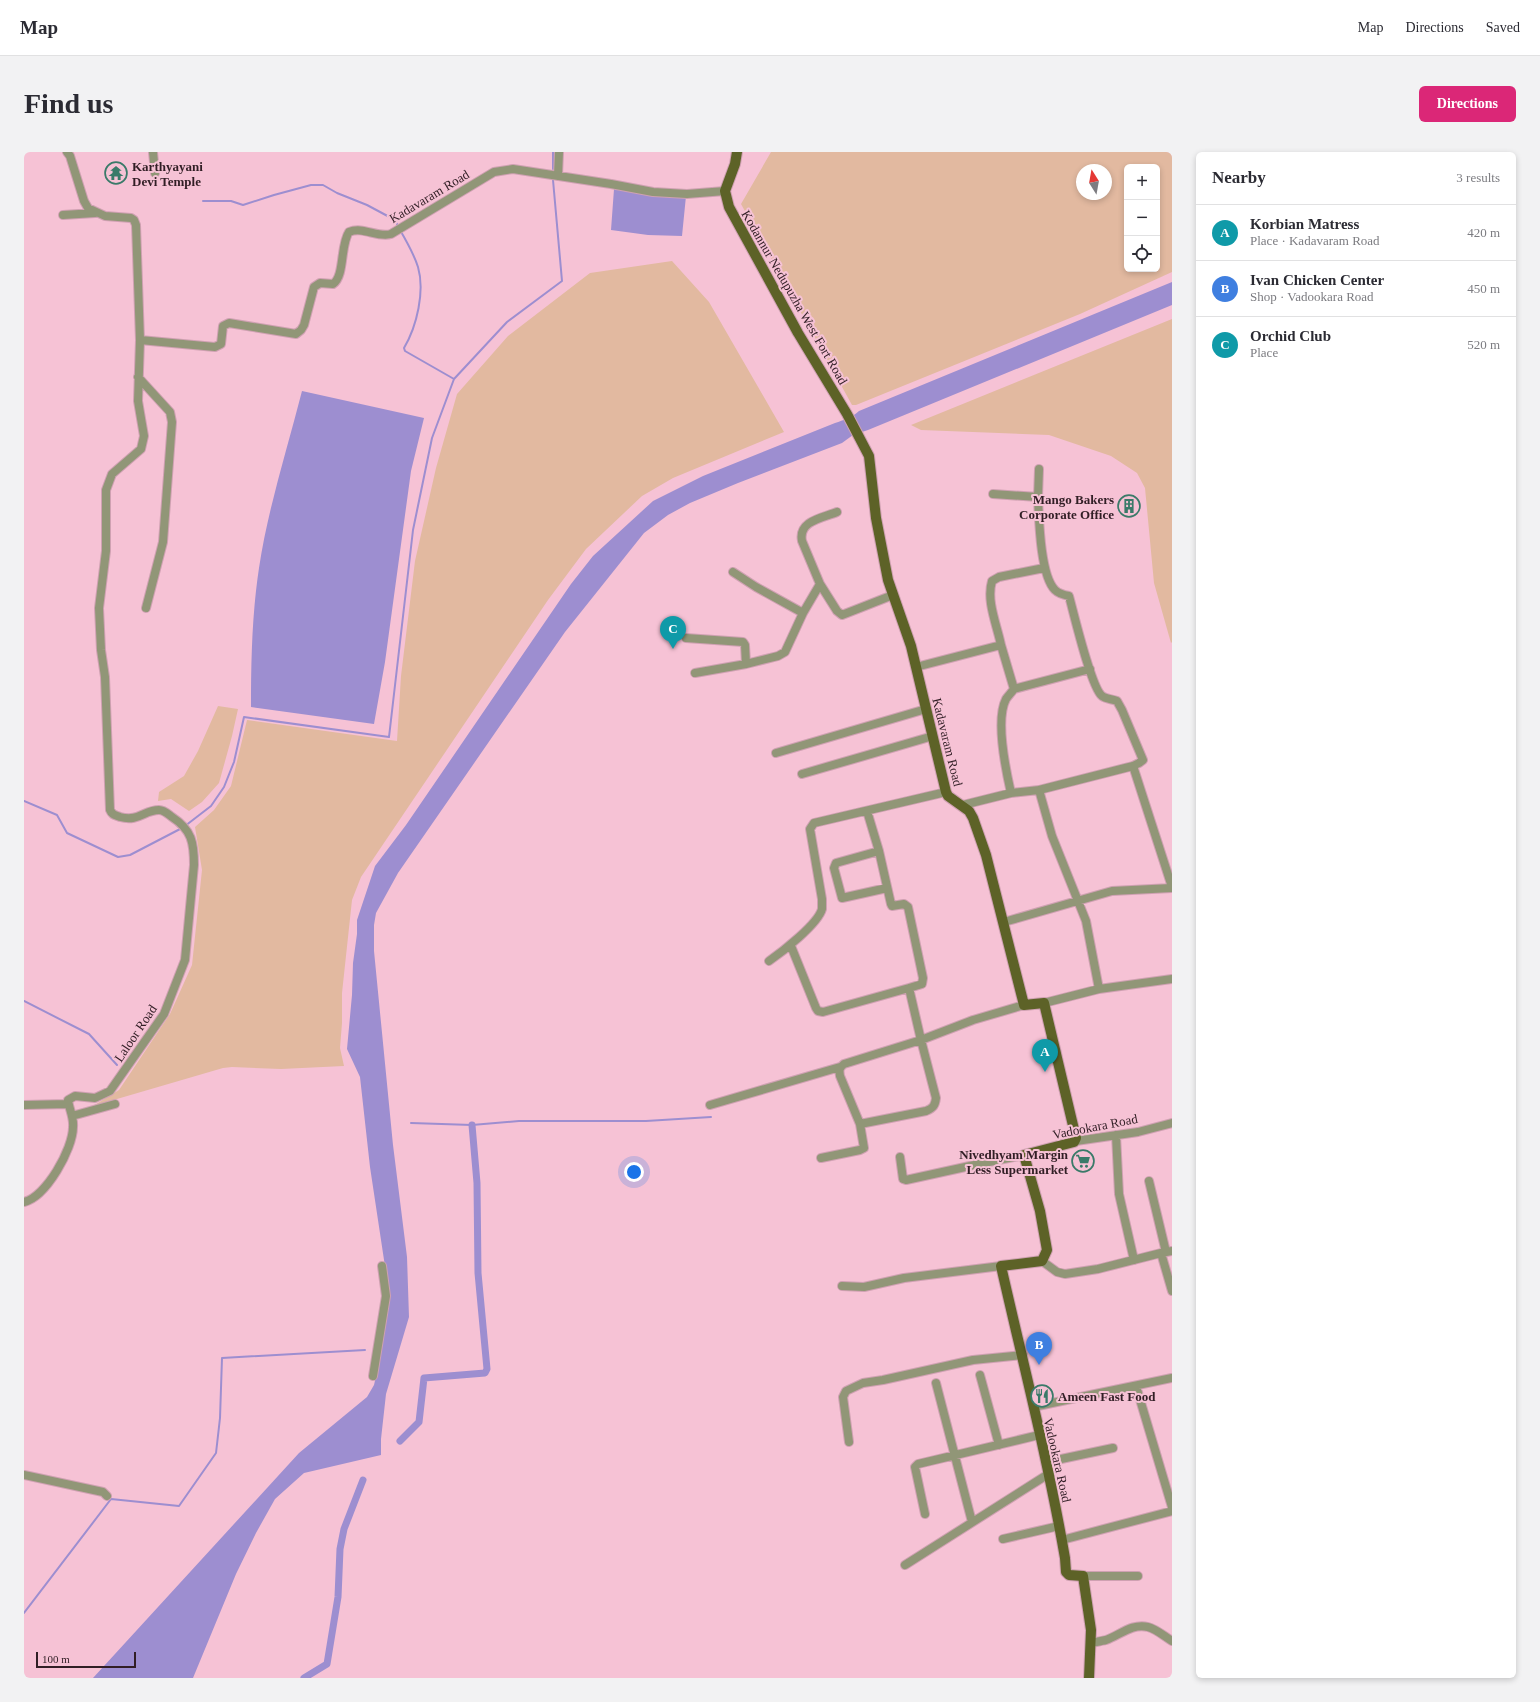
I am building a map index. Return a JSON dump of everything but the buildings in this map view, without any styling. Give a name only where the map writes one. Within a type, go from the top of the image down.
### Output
[{"type":"main road","points":[[725,191],[735,164],[737,152]]},
{"type":"main road","name":"Kodannur Nedupuzha West Fort Road","points":[[725,191],[732,214],[798,333],[847,414]]},
{"type":"main road","name":"Kadavaram Road","points":[[847,414],[869,456],[876,518],[888,580],[911,646],[946,792],[948,796],[963,805],[973,818],[986,855],[1024,1005]]},
{"type":"main road","points":[[1024,1005],[1044,1003],[1076,1141]]},
{"type":"main road","name":"Vadookara Road","points":[[1024,1155],[1076,1141]]},
{"type":"main road","points":[[1001,1266],[1042,1261],[1047,1250],[1040,1211],[1024,1155]]},
{"type":"main road","name":"Vadookara Road","points":[[1001,1266],[1023,1355],[1039,1435],[1050,1473],[1066,1572],[1069,1575],[1083,1576]]},
{"type":"main road","points":[[1083,1576],[1091,1630],[1089,1678]]},
{"type":"street","points":[[68,152],[84,201],[88,208],[95,213]]},
{"type":"street","points":[[153,152],[155,173]]},
{"type":"street","points":[[558,176],[559,152]]},
{"type":"street","name":"Kadavaram Road","points":[[140,340],[215,347],[221,344],[223,326],[229,323],[296,334],[302,330],[304,325],[314,287],[320,283],[332,284],[339,276],[344,243],[349,232],[357,230],[383,235],[400,230],[494,172],[513,169],[612,184],[653,192],[687,194],[725,191]]},
{"type":"street","points":[[63,216],[95,213],[115,218],[130,218],[134,220],[136,225],[140,340],[138,377],[170,412],[172,422],[163,542],[146,608]]},
{"type":"street","name":"Laloor Road","points":[[24,1105],[95,1098],[110,1092],[164,1014],[185,960],[188,941],[194,853],[190,835],[182,824],[163,810],[160,809],[138,817],[126,818],[114,815],[110,810],[109,804],[105,677],[101,650],[99,608],[106,551],[106,490],[112,474],[141,449],[144,436],[138,401],[138,377]]},
{"type":"street","points":[[963,805],[1011,793],[1039,790],[1133,766],[1143,760],[1117,701],[1106,698],[1099,692],[1090,669],[1069,596],[1056,591],[1050,583],[1044,568],[1038,497],[1039,469]]},
{"type":"street","points":[[993,494],[1038,497]]},
{"type":"street","points":[[837,512],[807,524],[803,528],[801,534],[802,541],[820,584],[837,611],[842,615],[893,595]]},
{"type":"street","points":[[1014,690],[1001,645],[991,602],[990,589],[992,581],[999,577],[1044,568]]},
{"type":"street","points":[[733,572],[756,587],[803,613]]},
{"type":"street","points":[[695,673],[746,664],[778,656],[785,652],[803,613],[820,584]]},
{"type":"street","points":[[686,638],[743,642],[745,645],[746,664]]},
{"type":"street","points":[[916,667],[1001,645]]},
{"type":"street","points":[[1011,793],[1001,730],[1003,708],[1006,699],[1014,690],[1090,669]]},
{"type":"street","points":[[776,753],[926,709]]},
{"type":"street","points":[[802,774],[933,736]]},
{"type":"street","points":[[1004,922],[1112,891],[1172,888],[1133,766]]},
{"type":"street","points":[[1039,790],[1052,836],[1086,921],[1099,989]]},
{"type":"street","points":[[769,961],[791,946],[817,917],[822,908],[822,899],[810,829],[814,823],[946,792]]},
{"type":"street","points":[[791,946],[816,1008],[820,1012],[922,984],[923,978],[908,906],[904,904],[892,906],[879,851],[867,811]]},
{"type":"street","points":[[879,851],[836,863],[834,868],[842,898],[887,888]]},
{"type":"street","points":[[1044,1003],[1099,989],[1172,979]]},
{"type":"street","points":[[860,1124],[926,1111],[932,1109],[936,1104],[936,1098],[909,988]]},
{"type":"street","points":[[710,1105],[840,1067],[844,1064],[921,1040],[973,1020],[1024,1005]]},
{"type":"street","points":[[821,1158],[863,1149],[865,1145],[860,1124],[840,1076],[840,1067]]},
{"type":"street","points":[[24,1202],[34,1198],[52,1177],[67,1153],[73,1132],[70,1100]]},
{"type":"street","points":[[72,1116],[115,1104]]},
{"type":"street","name":"Vadookara Road","points":[[1076,1141],[1138,1132],[1172,1123]]},
{"type":"street","points":[[1116,1135],[1119,1194],[1134,1260]]},
{"type":"street","name":"Vadookara Road","points":[[900,1157],[903,1179],[906,1180],[1024,1155]]},
{"type":"street","points":[[1149,1181],[1166,1252],[1172,1291]]},
{"type":"street","points":[[1042,1261],[1057,1272],[1065,1274],[1098,1269],[1166,1252]]},
{"type":"street","points":[[373,1376],[386,1296],[382,1266]]},
{"type":"street","points":[[842,1286],[864,1286],[904,1278],[1001,1266]]},
{"type":"street","points":[[849,1442],[844,1397],[846,1390],[863,1383],[974,1360],[1023,1355]]},
{"type":"street","points":[[980,1375],[999,1445]]},
{"type":"street","points":[[1033,1407],[1172,1378]]},
{"type":"street","points":[[936,1383],[972,1522]]},
{"type":"street","points":[[1136,1386],[1169,1480],[1172,1507]]},
{"type":"street","points":[[925,1514],[916,1465],[1039,1435]]},
{"type":"street","points":[[1047,1462],[1113,1448]]},
{"type":"street","points":[[905,1565],[1050,1473]]},
{"type":"street","points":[[24,1475],[103,1492],[107,1496]]},
{"type":"street","points":[[1062,1540],[1172,1511]]},
{"type":"street","points":[[1003,1539],[1059,1526]]},
{"type":"street","points":[[1083,1576],[1138,1576]]},
{"type":"street","points":[[1091,1643],[1107,1640],[1119,1632],[1146,1626],[1172,1641]]},
{"type":"shaded area","points":[[771,152],[1172,152],[1172,272],[1080,314],[856,405],[852,405],[741,204]]},
{"type":"shaded area","points":[[614,189],[686,196],[682,236],[648,235],[611,230]]},
{"type":"shaded area","points":[[672,261],[709,302],[784,432],[673,478],[642,496],[586,549],[548,600],[361,877],[352,900],[342,993],[340,1048],[344,1066],[281,1069],[223,1068],[93,1106],[119,1090],[170,1014],[192,965],[202,870],[195,827],[214,810],[231,786],[247,720],[397,741],[401,676],[415,561],[436,468],[457,394],[508,336],[590,273]]},
{"type":"shaded area","points":[[1172,282],[1172,305],[853,435],[842,443],[738,483],[690,503],[668,515],[644,533],[565,632],[398,873],[376,913],[374,925],[374,951],[393,1145],[407,1257],[409,1317],[386,1394],[381,1439],[381,1455],[304,1473],[275,1499],[236,1574],[193,1678],[93,1678],[299,1453],[367,1397],[374,1385],[380,1359],[389,1293],[370,1167],[360,1077],[347,1049],[357,920],[375,866],[406,825],[571,584],[593,556],[653,501],[703,476],[844,420],[859,411]]},
{"type":"shaded area","points":[[1172,319],[1171,643],[1154,583],[1145,488],[1137,473],[1111,456],[1049,435],[921,430],[911,425]]},
{"type":"shaded area","points":[[302,391],[424,418],[411,471],[385,662],[374,724],[251,707],[252,638],[259,568],[267,523]]},
{"type":"shaded area","points":[[218,706],[238,709],[219,783],[202,802],[189,811],[171,799],[158,801],[159,792],[184,776],[198,751]]},
{"type":"waterway","points":[[553,152],[553,169]]},
{"type":"waterway","points":[[185,826],[211,806],[224,787],[234,762],[244,717],[389,737],[413,530],[432,438],[454,379],[507,322],[562,281],[553,180]]},
{"type":"waterway","points":[[203,201],[231,201],[243,205],[311,185],[323,185],[337,193],[367,205],[395,220],[398,226]]},
{"type":"waterway","points":[[400,230],[418,267],[421,287],[416,319],[404,348],[405,351],[454,379]]},
{"type":"waterway","points":[[24,801],[57,815],[67,833],[118,857],[130,855],[182,828]]},
{"type":"waterway","points":[[24,1001],[89,1034],[117,1065]]},
{"type":"waterway","points":[[411,1123],[472,1125],[519,1121],[646,1121],[711,1117]]},
{"type":"waterway","points":[[400,1441],[419,1422],[424,1378],[485,1373],[487,1369],[478,1273],[477,1183],[472,1125]]},
{"type":"waterway","points":[[24,1613],[111,1499],[179,1506],[216,1453],[220,1418],[222,1358],[365,1350]]},
{"type":"waterway","points":[[304,1678],[327,1664],[338,1597],[340,1549],[344,1529],[363,1480]]},
{"type":"place","name":"Karthyayani Devi Temple","points":[[116,173]]},
{"type":"place","name":"Mango Bakers Corporate Office","points":[[1129,506]]},
{"type":"place","name":"Orchid Club","points":[[673,649]]},
{"type":"place","name":"Korbian Matress","points":[[1045,1072]]},
{"type":"place","name":"Nivedhyam Margin Less Supermarket","points":[[1083,1161]]},
{"type":"place","name":"Ivan Chicken Center","points":[[1039,1365]]},
{"type":"place","name":"Ameen Fast Food","points":[[1042,1396]]}]
